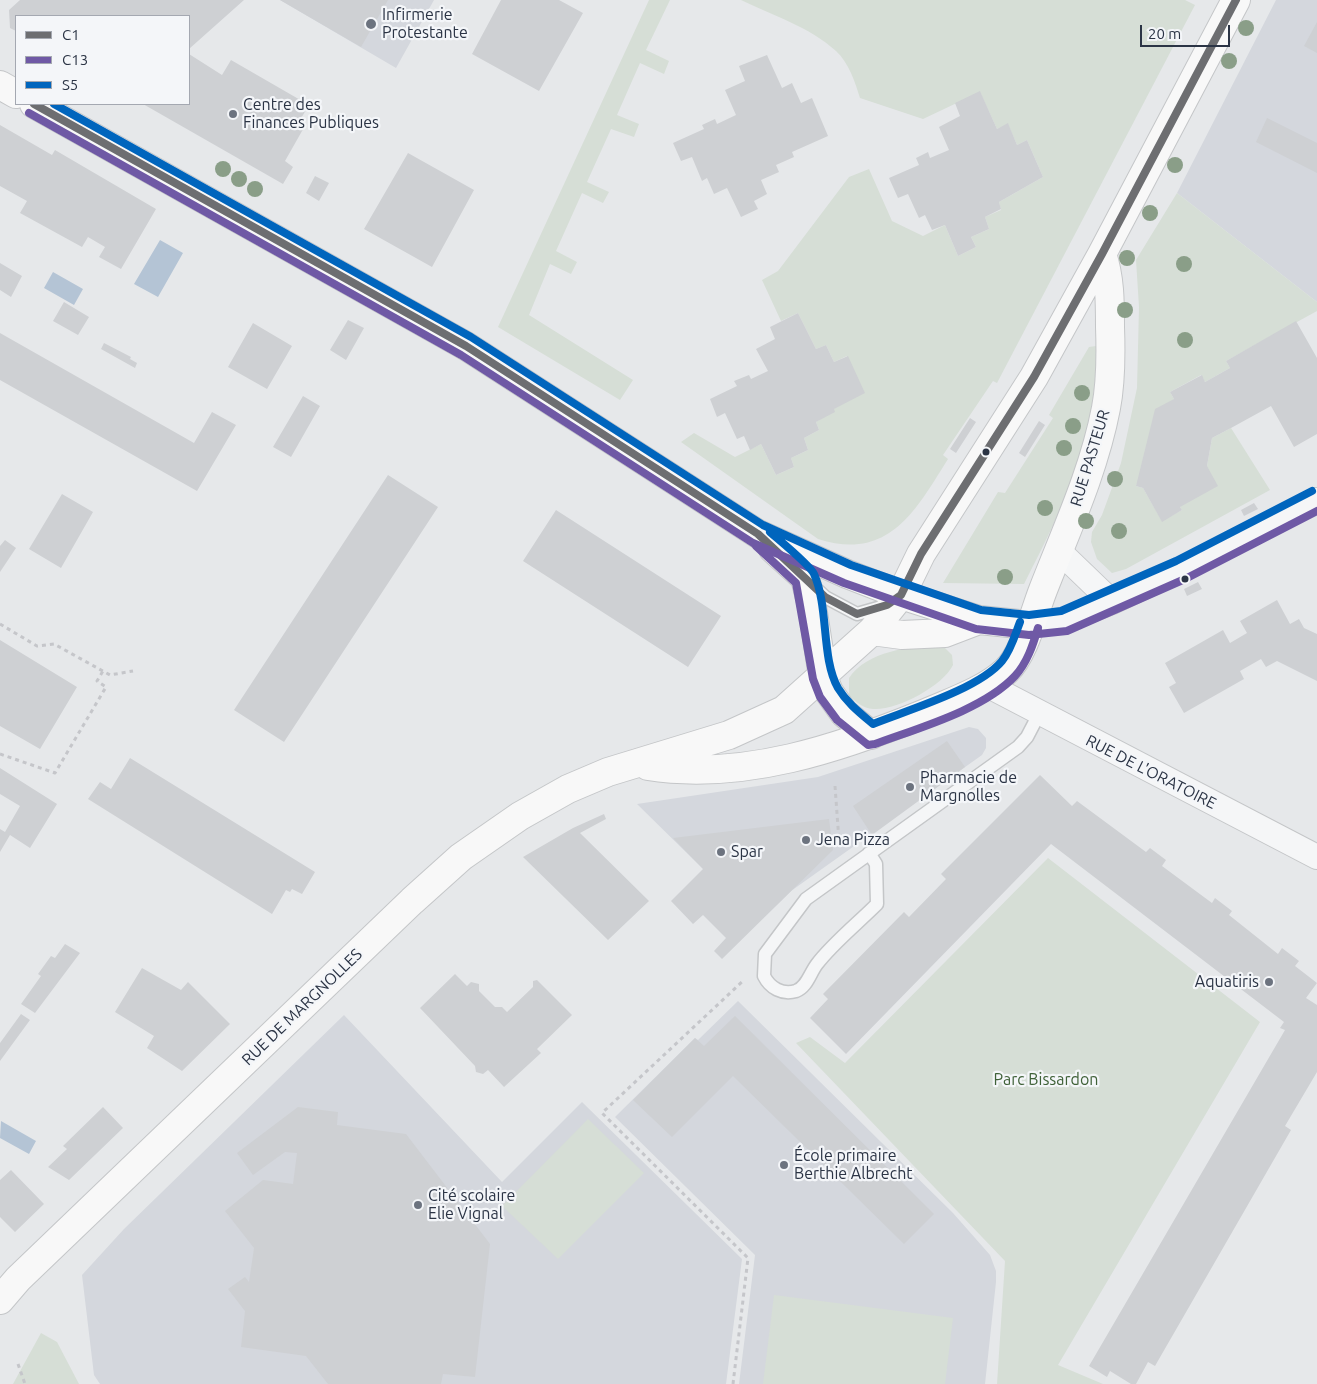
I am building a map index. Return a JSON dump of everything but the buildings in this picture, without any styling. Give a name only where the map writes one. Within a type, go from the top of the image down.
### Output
[{"type":"street","points":[[901,595],[921,554],[1034,376],[1102,254],[1236,0]]},
{"type":"street","points":[[0,85],[15,93]]},
{"type":"street","points":[[36,105],[466,346],[758,534],[847,574],[901,595],[979,620],[1029,625],[1064,621],[1112,602],[1180,570],[1317,500]]},
{"type":"street","name":"RUE PASTEUR","points":[[1029,625],[1091,464],[1106,406],[1111,354],[1109,276],[1102,254]]},
{"type":"street","points":[[758,534],[805,578],[812,606],[822,677],[829,692],[844,713],[871,735]]},
{"type":"street","points":[[1059,551],[1112,602]]},
{"type":"street","name":"RUE DE MARGNOLLES","points":[[0,1300],[18,1279],[461,856],[520,816],[568,789],[608,772],[729,735],[784,710],[872,631],[901,595]]},
{"type":"street","points":[[872,631],[902,635],[945,633],[979,620]]},
{"type":"street","name":"RUE DE MARGNOLLES","points":[[639,764],[676,770],[728,768],[811,754],[871,735],[987,686],[1007,670],[1021,648],[1029,625]]},
{"type":"street","name":"RUE DE L'ORATOIRE","points":[[987,686],[1317,857]]},
{"type":"lane","points":[[805,578],[825,597],[857,614],[887,605],[901,595]]},
{"type":"lane","points":[[869,854],[876,864],[877,904],[818,963],[804,986],[785,992],[767,982],[763,973],[765,954],[806,899],[1018,747],[1027,737],[1039,714]]},
{"type":"path","points":[[0,624],[37,646],[54,644],[110,675],[133,671]]},
{"type":"path","points":[[0,754],[55,773],[106,687],[96,681],[103,671]]},
{"type":"path","points":[[835,786],[839,841]]},
{"type":"path","points":[[733,1384],[748,1258],[602,1113],[752,973],[763,973]]},
{"type":"path","points":[[18,1364],[25,1384]]},
{"type":"shaded area","name":"Infirmerie Protestante","points":[[280,0],[434,0],[396,68]]},
{"type":"shaded area","points":[[1276,0],[1317,0],[1317,302],[1177,193]]},
{"type":"shaded area","points":[[969,727],[978,729],[986,738],[986,748],[982,755],[791,891],[758,923],[637,804],[818,777]]},
{"type":"shaded area","name":"École primaire Berthie Albrecht","points":[[738,1001],[953,1213],[990,1255],[996,1271],[996,1282],[985,1384],[739,1384],[755,1255],[615,1117],[695,1038],[698,1040]]},
{"type":"shaded area","name":"Cité scolaire Elie Vignal","points":[[344,1015],[502,1182],[582,1102],[742,1259],[726,1384],[100,1384],[94,1375],[82,1275],[124,1229]]},
{"type":"green space","points":[[649,0],[670,0],[646,50],[669,61],[664,74],[640,63],[617,115],[639,124],[634,137],[611,129],[587,182],[609,192],[603,203],[582,193],[556,251],[577,262],[571,274],[550,264],[529,315],[633,380],[620,400],[498,327]]},
{"type":"green space","points":[[741,0],[1185,0],[1195,5],[997,383],[993,381],[943,455],[948,459],[912,513],[898,527],[882,537],[864,543],[843,544],[818,539],[681,442],[694,433],[735,457],[761,444],[776,475],[794,467],[791,458],[808,450],[804,438],[819,430],[816,422],[834,409],[847,356],[834,362],[826,345],[816,349],[798,313],[781,321],[762,280],[778,271],[849,177],[869,169],[892,221],[923,236],[945,225],[958,256],[976,247],[971,237],[989,229],[985,217],[1001,210],[999,202],[1043,177],[1027,140],[1017,145],[1008,124],[997,129],[980,92],[923,119],[860,98],[854,79],[845,61],[836,51],[803,28]]},
{"type":"green space","points":[[1177,193],[1317,302],[1317,311],[1226,361],[1230,368],[1205,382],[1201,375],[1170,392],[1174,399],[1136,486],[1143,488],[1162,521],[1182,510],[1180,507],[1207,466],[1212,438],[1231,428],[1270,490],[1126,569],[1112,573],[1097,559],[1091,542],[1092,532],[1102,515],[1121,463],[1137,388],[1139,307],[1136,260]]},
{"type":"green space","points":[[1096,346],[1098,351],[1092,406],[1080,457],[1059,513],[1024,584],[943,583],[998,492],[1005,493],[1053,418],[1049,415],[1089,347]]},
{"type":"green space","points":[[940,643],[952,655],[953,665],[940,681],[918,696],[894,706],[873,709],[860,704],[849,695],[849,678],[867,662],[890,652]]},
{"type":"green space","name":"Parc Bissardon","points":[[1048,858],[1260,1022],[1058,1365],[1103,1384],[997,1384],[1005,1261],[796,1043],[810,1037],[845,1063]]},
{"type":"green space","points":[[588,1119],[644,1173],[558,1259],[502,1206]]},
{"type":"green space","points":[[774,1295],[953,1318],[945,1384],[763,1384]]},
{"type":"green space","points":[[41,1333],[57,1342],[79,1384],[13,1384]]},
{"type":"water","points":[[160,240],[183,253],[158,297],[134,284]]},
{"type":"water","points":[[53,272],[83,289],[74,305],[44,288]]},
{"type":"water","points":[[1,1121],[36,1141],[29,1154],[0,1138]]},
{"type":"transit line","name":"C1","points":[[36,105],[466,346],[758,534],[825,597],[857,614],[887,605],[901,595],[921,554],[1034,377],[1102,254],[1236,0]]},
{"type":"transit line","name":"S5","points":[[56,105],[471,337],[763,525],[851,565],[981,610],[1029,615],[1061,611],[1176,561],[1312,491]]},
{"type":"transit line","name":"C13","points":[[29,113],[461,355],[753,543],[844,583],[976,629],[1029,635],[1067,631],[1185,579],[1317,511]]},
{"type":"transit line","name":"S5","points":[[770,532],[801,559],[814,574],[822,602],[829,662],[833,676],[845,698],[873,724],[942,698],[977,681],[1002,661],[1008,652],[1020,622]]},
{"type":"transit line","name":"C13","points":[[756,546],[796,583],[813,679],[820,697],[837,720],[868,745],[949,717],[986,699],[1002,688],[1015,676],[1023,665],[1032,647],[1038,628]]},
{"type":"place","name":"Infirmerie Protestante","points":[[371,24]]},
{"type":"place","name":"Centre des Finances Publiques","points":[[233,114]]},
{"type":"place","name":"Pharmacie de Margnolles","points":[[910,787]]},
{"type":"place","name":"Jena Pizza","points":[[806,840]]},
{"type":"place","name":"Spar","points":[[721,852]]},
{"type":"place","name":"Aquatiris","points":[[1269,982]]},
{"type":"place","name":"École primaire Berthie Albrecht","points":[[784,1165]]},
{"type":"place","name":"Cité scolaire Elie Vignal","points":[[418,1205]]}]
